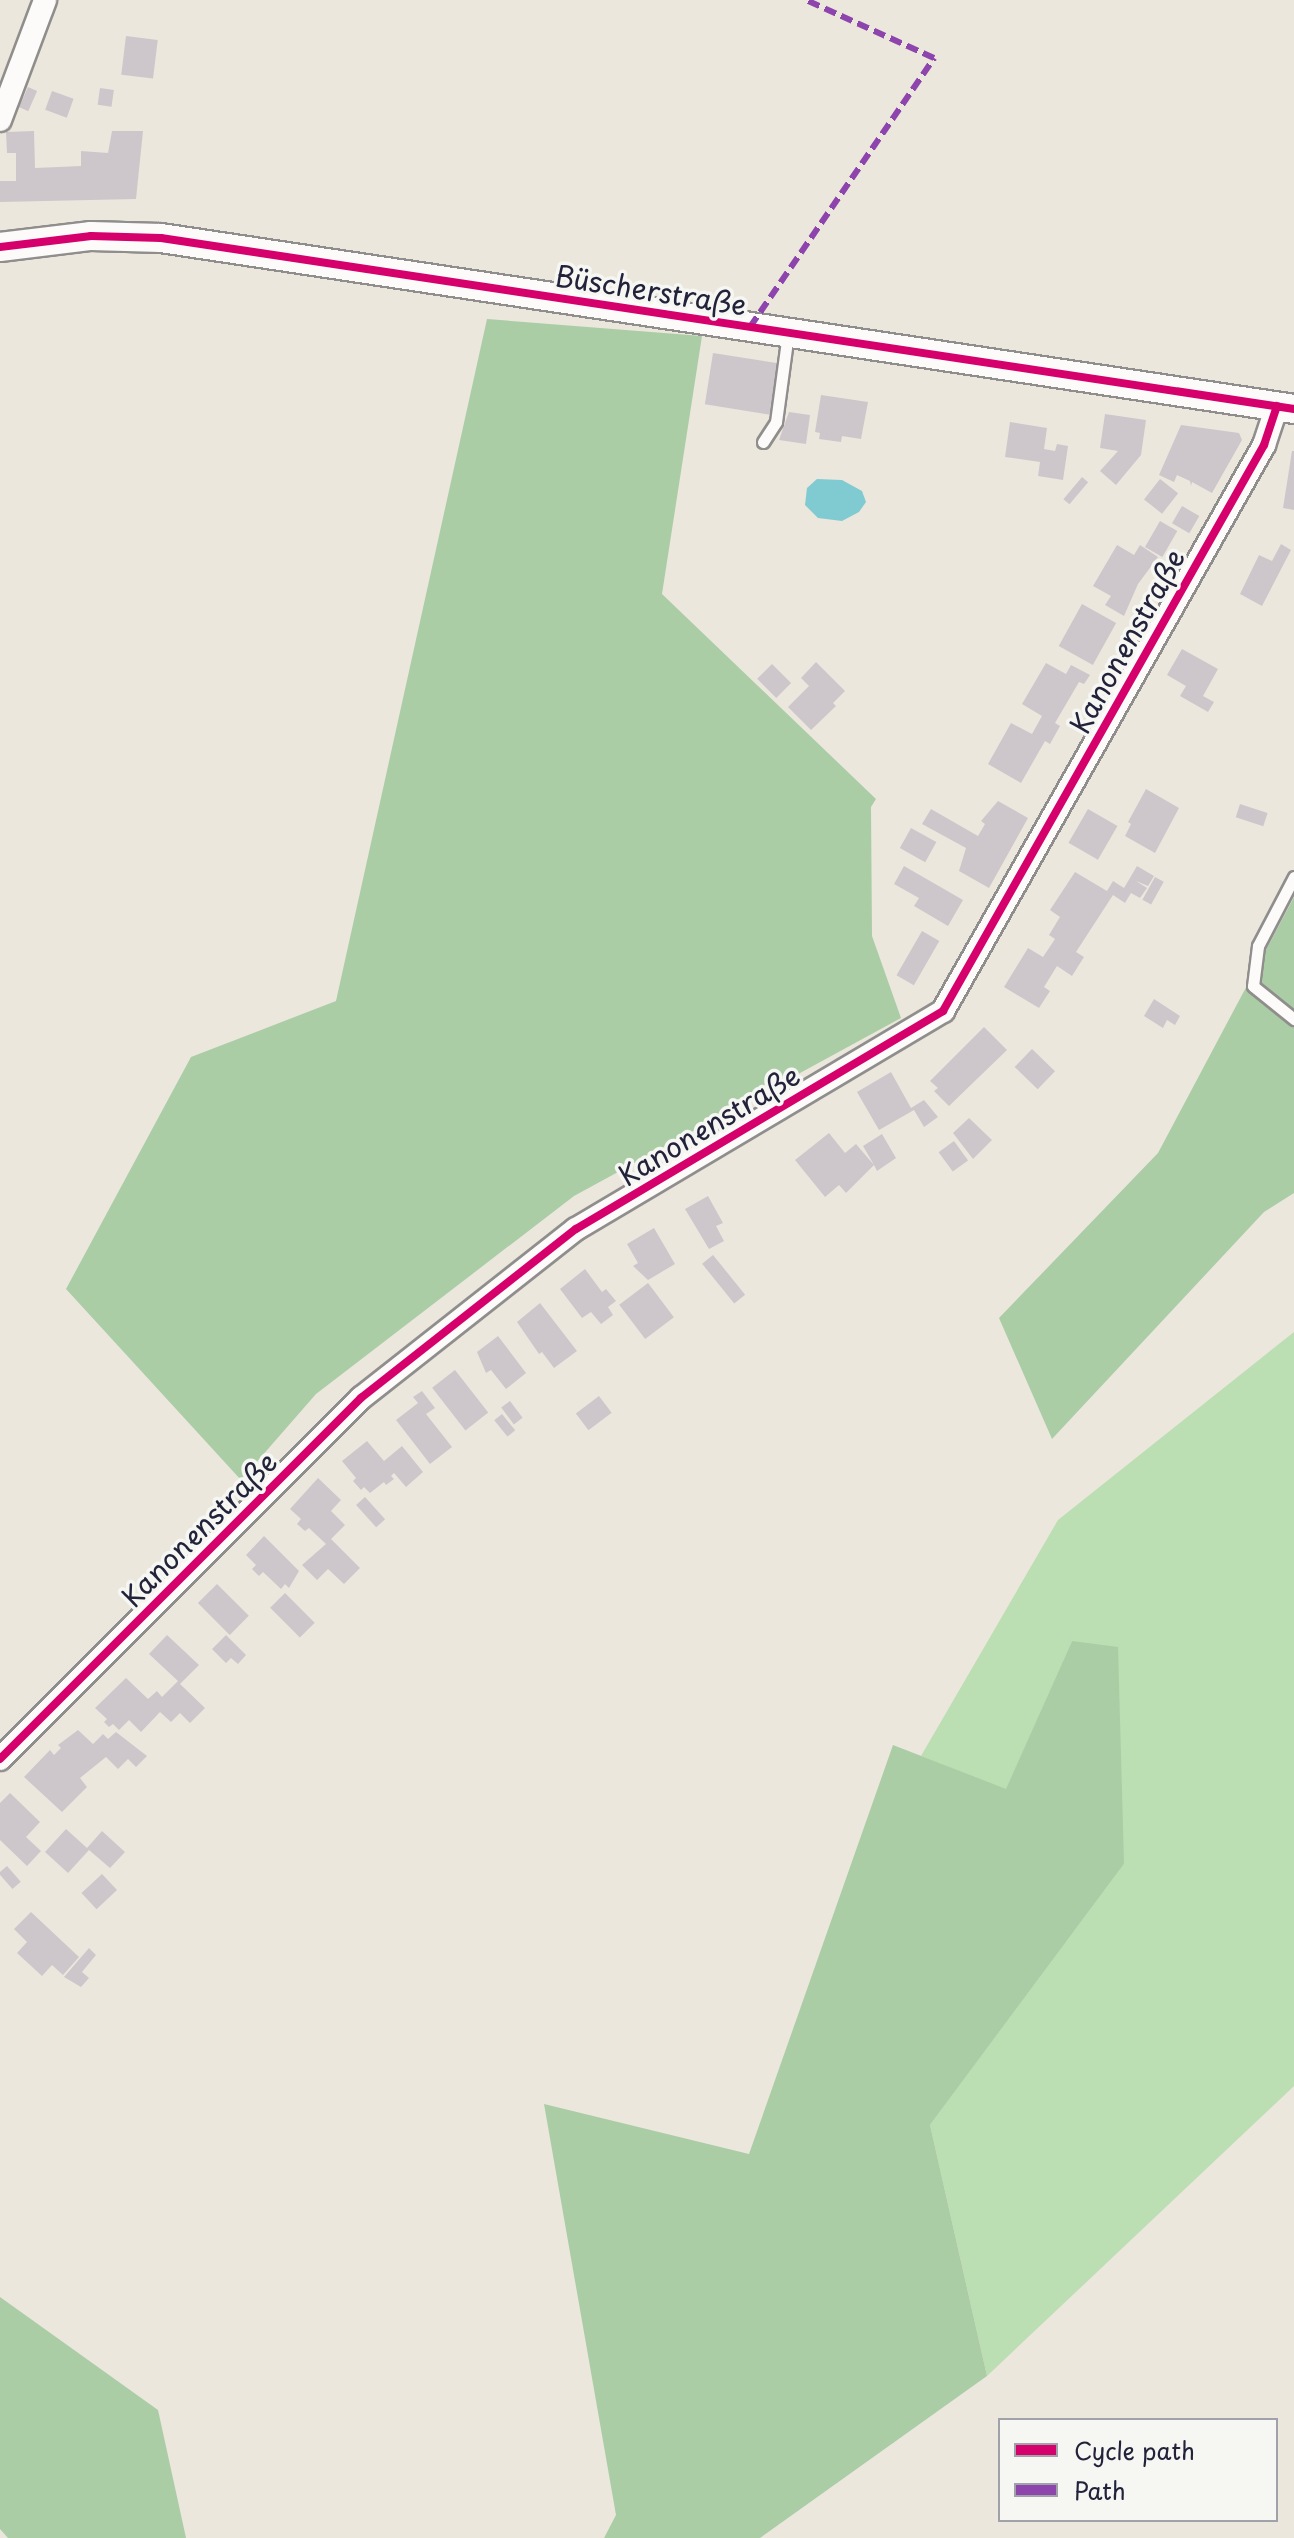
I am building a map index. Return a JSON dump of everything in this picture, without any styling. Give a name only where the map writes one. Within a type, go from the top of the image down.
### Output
[{"type":"street","points":[[0,120],[45,0]]},
{"type":"street","name":"Büscherstraße","points":[[0,247],[91,236],[161,238],[1285,407]]},
{"type":"street","name":"Kanonenstraße","points":[[0,1759],[361,1398],[576,1229],[943,1011],[1285,407]]},
{"type":"lane","points":[[763,442],[776,422],[788,333]]},
{"type":"lane","points":[[1294,877],[1258,946],[1253,986],[1294,1019]]},
{"type":"green space","points":[[487,319],[702,336],[662,594],[876,799],[871,807],[872,936],[901,1018],[574,1196],[316,1394],[241,1480],[66,1289],[191,1057],[336,1001]]},
{"type":"green space","points":[[1294,897],[1294,1193],[1264,1212],[1052,1439],[999,1318],[1158,1153]]},
{"type":"green space","points":[[1294,1332],[1294,2086],[987,2376],[930,2125],[1124,1864],[1072,1641],[1006,1790],[921,1756],[1058,1520]]},
{"type":"green space","points":[[1072,1641],[1118,1647],[1124,1864],[930,2125],[987,2376],[760,2538],[604,2538],[616,2515],[544,2104],[749,2154],[893,1745],[1006,1789]]},
{"type":"green space","points":[[0,2297],[158,2410],[186,2538],[8,2538],[0,2529]]},
{"type":"water","points":[[817,479],[842,480],[862,491],[866,502],[859,512],[842,521],[818,518],[805,505],[807,488]]},
{"type":"building","points":[[126,36],[158,40],[153,79],[121,75]]},
{"type":"building","points":[[28,87],[37,91],[28,111],[19,107]]},
{"type":"building","points":[[100,88],[114,90],[111,107],[98,105]]},
{"type":"building","points":[[52,91],[74,99],[67,118],[45,110]]},
{"type":"building","points":[[34,131],[35,168],[81,166],[81,151],[108,153],[112,131],[143,131],[136,199],[0,202],[0,181],[16,181],[16,153],[7,153],[6,132]]},
{"type":"building","points":[[713,353],[778,363],[770,415],[705,404]]},
{"type":"building","points":[[821,395],[868,402],[861,439],[842,436],[841,442],[819,439],[820,433],[815,432]]},
{"type":"building","points":[[789,412],[810,415],[806,444],[779,440]]},
{"type":"building","points":[[1105,414],[1146,420],[1141,455],[1116,485],[1100,471],[1118,451],[1100,448]]},
{"type":"building","points":[[1010,422],[1047,428],[1044,449],[1055,451],[1057,444],[1068,446],[1063,480],[1038,476],[1040,462],[1005,457]]},
{"type":"building","points":[[1181,425],[1239,433],[1242,440],[1212,493],[1192,482],[1191,486],[1190,481],[1177,475],[1174,482],[1159,475]]},
{"type":"building","points":[[1294,451],[1294,510],[1283,508]]},
{"type":"building","points":[[1082,477],[1088,482],[1069,504],[1063,499]]},
{"type":"building","points":[[1160,479],[1178,493],[1162,514],[1144,499]]},
{"type":"building","points":[[1182,506],[1199,516],[1189,533],[1172,523]]},
{"type":"building","points":[[1160,521],[1177,531],[1162,557],[1145,547]]},
{"type":"building","points":[[1281,544],[1291,550],[1262,606],[1240,594],[1259,555],[1272,561]]},
{"type":"building","points":[[1117,545],[1134,555],[1140,545],[1158,557],[1138,584],[1124,616],[1105,605],[1111,596],[1093,586]]},
{"type":"building","points":[[1082,604],[1116,623],[1093,665],[1059,646]]},
{"type":"building","points":[[1182,649],[1218,669],[1203,696],[1214,702],[1208,712],[1180,696],[1186,686],[1167,675]]},
{"type":"building","points":[[816,662],[845,691],[833,703],[836,706],[811,730],[788,707],[809,686],[801,678]]},
{"type":"building","points":[[1046,663],[1066,674],[1071,665],[1090,675],[1084,684],[1079,682],[1055,723],[1060,726],[1050,744],[1045,741],[1021,783],[988,764],[1011,723],[1032,734],[1042,716],[1022,704]]},
{"type":"building","points":[[772,664],[791,683],[776,698],[757,679]]},
{"type":"building","points":[[1146,789],[1179,808],[1155,853],[1125,836],[1131,824],[1128,822]]},
{"type":"building","points":[[998,801],[1028,818],[989,888],[959,871],[966,848],[922,824],[931,809],[978,836],[985,824],[981,821]]},
{"type":"building","points":[[1240,804],[1268,813],[1263,826],[1236,817]]},
{"type":"building","points":[[1088,809],[1117,826],[1098,860],[1068,843]]},
{"type":"building","points":[[911,828],[936,842],[925,862],[900,848]]},
{"type":"building","points":[[904,866],[963,900],[948,926],[914,906],[919,898],[894,884]]},
{"type":"building","points":[[1137,866],[1154,876],[1148,886],[1136,881],[1147,888],[1140,898],[1131,893],[1125,903],[1113,895],[1076,952],[1084,957],[1072,976],[1057,966],[1044,987],[1050,991],[1039,1008],[1004,987],[1028,948],[1043,957],[1055,939],[1049,935],[1060,917],[1050,910],[1075,872],[1107,891],[1113,881],[1124,888]]},
{"type":"building","points":[[1155,877],[1164,882],[1151,905],[1142,900]]},
{"type":"building","points":[[922,931],[939,941],[914,985],[896,975]]},
{"type":"building","points":[[1154,999],[1180,1016],[1175,1025],[1167,1020],[1163,1028],[1144,1016]]},
{"type":"building","points":[[984,1027],[1007,1050],[949,1106],[934,1091],[938,1088],[930,1081]]},
{"type":"building","points":[[1032,1049],[1055,1071],[1038,1089],[1015,1067]]},
{"type":"building","points":[[891,1072],[911,1108],[924,1100],[938,1117],[924,1127],[914,1110],[879,1130],[857,1092]]},
{"type":"building","points":[[969,1118],[992,1140],[973,1159],[953,1133]]},
{"type":"building","points":[[829,1133],[845,1153],[856,1144],[874,1165],[846,1193],[839,1185],[825,1197],[795,1160]]},
{"type":"building","points":[[882,1134],[896,1158],[877,1171],[863,1146]]},
{"type":"building","points":[[954,1141],[968,1160],[953,1172],[939,1152]]},
{"type":"building","points":[[708,1196],[723,1223],[716,1226],[724,1241],[709,1249],[685,1209]]},
{"type":"building","points":[[654,1228],[675,1264],[648,1280],[633,1266],[638,1263],[627,1244]]},
{"type":"building","points":[[713,1255],[745,1295],[734,1303],[702,1264]]},
{"type":"building","points":[[585,1269],[602,1292],[606,1289],[616,1301],[608,1307],[613,1315],[601,1324],[591,1312],[582,1318],[560,1289]]},
{"type":"building","points":[[648,1283],[674,1317],[645,1339],[619,1305]]},
{"type":"building","points":[[540,1303],[577,1351],[554,1368],[542,1352],[539,1354],[517,1322]]},
{"type":"building","points":[[498,1336],[526,1373],[506,1389],[491,1370],[486,1373],[477,1352]]},
{"type":"building","points":[[455,1370],[488,1413],[465,1430],[432,1388]]},
{"type":"building","points":[[422,1391],[435,1408],[426,1414],[452,1447],[430,1464],[396,1420],[418,1403],[413,1397]]},
{"type":"building","points":[[599,1396],[612,1413],[588,1430],[576,1413]]},
{"type":"building","points":[[510,1401],[523,1418],[514,1424],[501,1408]]},
{"type":"building","points":[[502,1414],[515,1430],[507,1437],[494,1420]]},
{"type":"building","points":[[367,1441],[384,1461],[402,1446],[423,1472],[406,1487],[394,1473],[391,1476],[394,1479],[386,1485],[384,1482],[370,1493],[364,1487],[361,1490],[342,1461]]},
{"type":"building","points":[[318,1478],[341,1500],[331,1511],[345,1525],[331,1539],[360,1568],[344,1584],[328,1569],[317,1580],[302,1565],[326,1544],[309,1528],[305,1531],[297,1524],[301,1519],[290,1509]]},
{"type":"building","points":[[365,1497],[385,1519],[376,1527],[356,1505]]},
{"type":"building","points":[[264,1536],[299,1571],[289,1588],[285,1584],[281,1589],[263,1572],[259,1576],[252,1569],[256,1565],[246,1555]]},
{"type":"building","points":[[217,1584],[249,1616],[230,1635],[198,1603]]},
{"type":"building","points":[[285,1593],[315,1623],[300,1638],[270,1608]]},
{"type":"building","points":[[167,1635],[199,1665],[180,1684],[205,1708],[190,1723],[180,1713],[171,1722],[160,1712],[141,1732],[129,1720],[119,1730],[113,1724],[109,1727],[104,1722],[107,1719],[95,1708],[126,1678],[148,1699],[157,1691],[162,1697],[178,1681],[149,1654]]},
{"type":"building","points":[[226,1635],[246,1655],[238,1664],[231,1658],[226,1663],[212,1649]]},
{"type":"building","points":[[78,1730],[93,1744],[103,1734],[108,1739],[116,1732],[147,1756],[136,1767],[128,1759],[118,1769],[106,1757],[80,1778],[87,1787],[62,1812],[24,1777],[50,1750],[54,1755],[61,1748],[58,1745]]},
{"type":"building","points":[[10,1793],[40,1822],[26,1837],[41,1851],[27,1866],[0,1840],[0,1803]]},
{"type":"building","points":[[66,1829],[87,1848],[102,1831],[125,1852],[110,1868],[89,1850],[68,1873],[45,1852]]},
{"type":"building","points":[[7,1866],[21,1882],[12,1889],[0,1875]]},
{"type":"building","points":[[102,1874],[117,1890],[97,1909],[82,1893]]},
{"type":"building","points":[[31,1912],[79,1957],[63,1975],[52,1965],[42,1976],[17,1953],[27,1942],[14,1929]]},
{"type":"building","points":[[89,1948],[96,1955],[82,1972],[89,1978],[81,1987],[64,1977]]},
{"type":"marked path","points":[[750,327],[934,58],[806,0]]},
{"type":"cycle path","points":[[0,247],[91,236],[161,238],[1294,409]]},
{"type":"cycle path","points":[[0,1759],[361,1398],[576,1229],[943,1011],[1264,445],[1277,406]]}]
